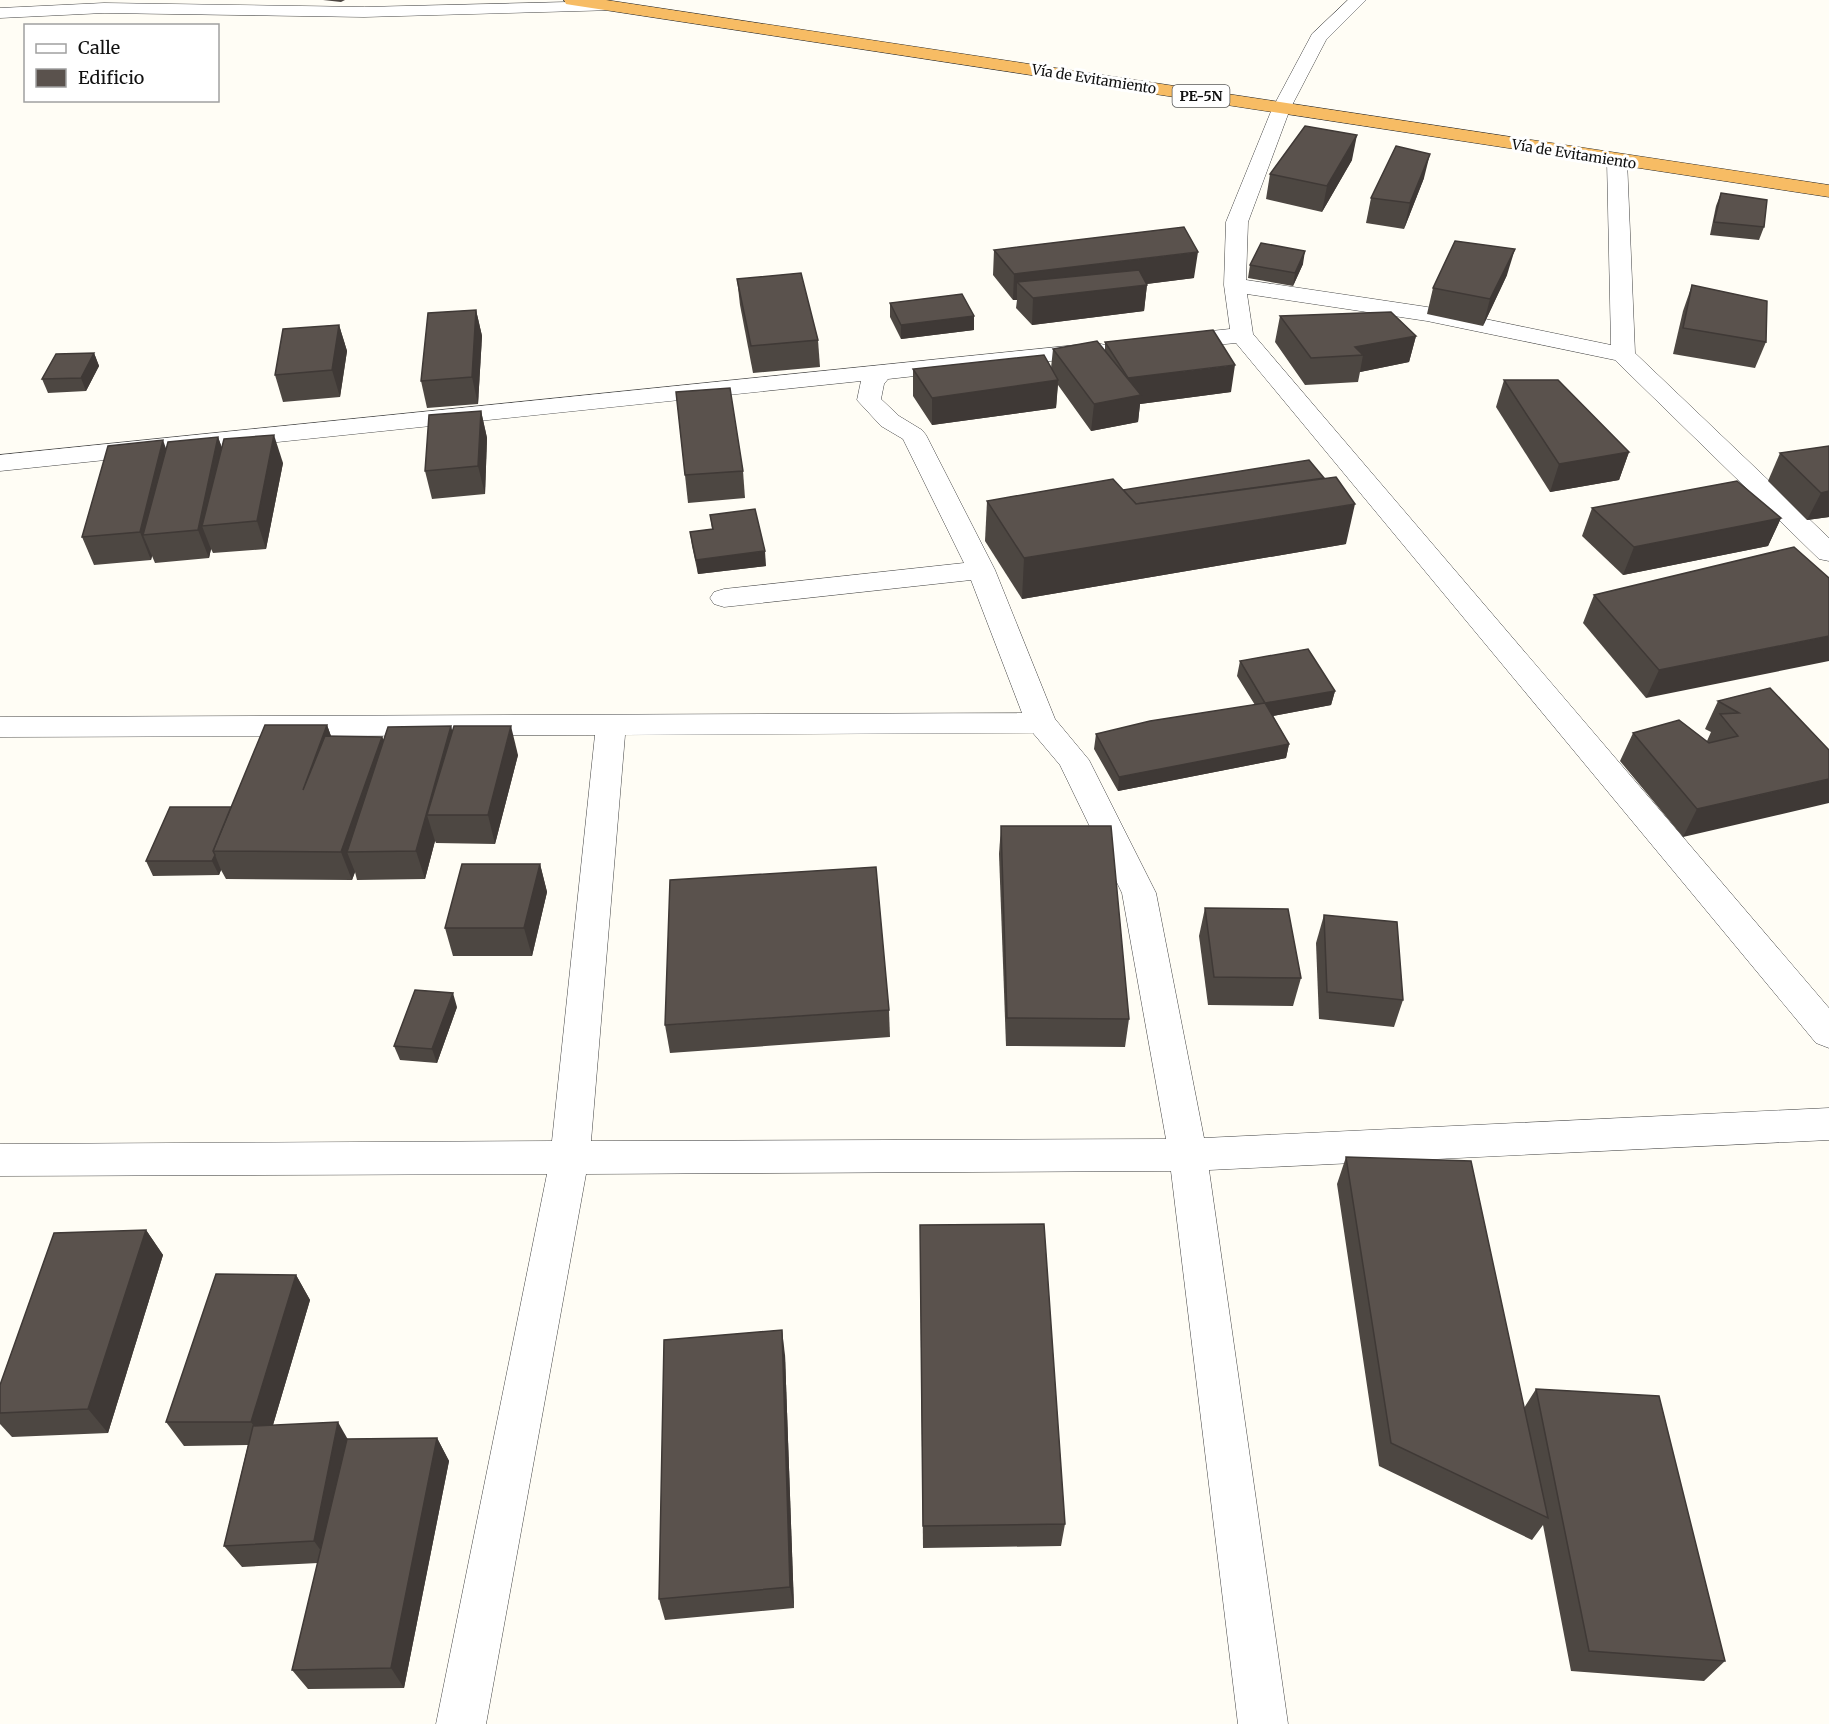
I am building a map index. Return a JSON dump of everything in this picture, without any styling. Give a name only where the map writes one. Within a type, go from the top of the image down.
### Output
[{"type":"highway","name":"Vía de Evitamiento","points":[[572,0],[1829,191]]},
{"type":"street","points":[[1358,0],[1318,38],[1281,109],[1237,222],[1235,285],[1242,334],[1826,1024]]},
{"type":"street","points":[[0,13],[104,8],[364,12],[609,6]]},
{"type":"street","points":[[1617,160],[1623,355]]},
{"type":"street","points":[[1235,285],[1427,314],[1623,355],[1829,553]]},
{"type":"street","points":[[0,463],[1242,334]]},
{"type":"street","points":[[880,373],[873,383],[869,400],[890,421],[913,435],[981,570],[1041,723],[1073,760],[1139,893],[1188,1155],[1263,1724]]},
{"type":"street","points":[[724,598],[981,570]]},
{"type":"street","points":[[0,727],[1041,723]]},
{"type":"street","points":[[461,1724],[570,1158],[611,725]]},
{"type":"street","points":[[0,1160],[1188,1155],[1829,1124]]},
{"type":"building","points":[[1305,126],[1357,135],[1327,186],[1270,174]]},
{"type":"building","points":[[1396,146],[1430,154],[1410,203],[1371,198]]},
{"type":"building","points":[[1721,193],[1767,200],[1764,227],[1714,222]]},
{"type":"building","points":[[1184,227],[1198,252],[1014,274],[994,250]]},
{"type":"building","points":[[1455,241],[1515,249],[1490,299],[1433,288]]},
{"type":"building","points":[[1261,243],[1305,251],[1295,273],[1250,265]]},
{"type":"building","points":[[1139,270],[1147,285],[1033,298],[1017,282]]},
{"type":"building","points":[[801,273],[818,340],[751,346],[737,279]]},
{"type":"building","points":[[1692,285],[1767,301],[1766,342],[1683,328]]},
{"type":"building","points":[[962,294],[974,316],[901,325],[890,303]]},
{"type":"building","points":[[476,310],[472,377],[421,381],[428,313]]},
{"type":"building","points":[[1391,312],[1416,336],[1355,347],[1363,355],[1311,358],[1280,316]]},
{"type":"building","points":[[339,325],[332,370],[275,375],[283,329]]},
{"type":"building","points":[[1213,330],[1235,365],[1128,378],[1105,342]]},
{"type":"building","points":[[1097,341],[1141,395],[1094,404],[1053,349]]},
{"type":"building","points":[[94,353],[81,378],[42,379],[56,354]]},
{"type":"building","points":[[1044,355],[1058,380],[932,398],[913,369]]},
{"type":"building","points":[[1504,380],[1558,380],[1629,452],[1559,464]]},
{"type":"building","points":[[730,388],[743,471],[685,475],[676,392]]},
{"type":"building","points":[[481,411],[478,466],[425,471],[429,415]]},
{"type":"building","points":[[274,435],[257,521],[202,526],[224,439]]},
{"type":"building","points":[[218,437],[198,530],[143,535],[168,442]]},
{"type":"building","points":[[163,440],[140,532],[82,537],[108,446]]},
{"type":"building","points":[[1829,446],[1829,491],[1821,493],[1780,453]]},
{"type":"building","points":[[1309,460],[1324,478],[1136,504],[1123,490]]},
{"type":"building","points":[[1336,477],[1355,504],[1024,558],[987,501],[1113,479],[1136,504]]},
{"type":"building","points":[[1737,481],[1781,518],[1634,547],[1592,508]]},
{"type":"building","points":[[755,509],[765,551],[696,560],[690,532],[713,529],[710,515]]},
{"type":"building","points":[[1794,547],[1829,578],[1829,636],[1659,670],[1594,595]]},
{"type":"building","points":[[1308,649],[1335,691],[1265,703],[1240,661]]},
{"type":"building","points":[[1770,688],[1829,750],[1829,779],[1697,809],[1633,733],[1679,720],[1709,743],[1738,736],[1720,714],[1739,713],[1718,701]]},
{"type":"building","points":[[1265,703],[1289,744],[1119,777],[1096,734],[1150,721]]},
{"type":"building","points":[[265,725],[327,725],[303,790],[325,736],[382,737],[341,852],[213,851]]},
{"type":"building","points":[[451,726],[416,851],[347,852],[388,727]]},
{"type":"building","points":[[454,726],[511,726],[488,815],[427,815]]},
{"type":"building","points":[[170,807],[231,807],[213,851],[215,855],[212,861],[146,861]]},
{"type":"building","points":[[1001,826],[1111,826],[1129,1019],[1007,1018]]},
{"type":"building","points":[[462,864],[540,864],[524,928],[445,928]]},
{"type":"building","points":[[876,867],[889,1010],[665,1025],[670,880]]},
{"type":"building","points":[[1205,908],[1288,909],[1301,978],[1214,977]]},
{"type":"building","points":[[1324,915],[1397,922],[1403,1000],[1327,992]]},
{"type":"building","points":[[415,990],[453,993],[432,1049],[394,1046]]},
{"type":"building","points":[[1346,1157],[1471,1161],[1548,1518],[1391,1443]]},
{"type":"building","points":[[1044,1224],[1065,1524],[923,1526],[920,1225]]},
{"type":"building","points":[[146,1230],[88,1409],[0,1413],[0,1385],[54,1233]]},
{"type":"building","points":[[216,1274],[296,1275],[251,1422],[166,1422]]},
{"type":"building","points":[[782,1330],[790,1587],[659,1599],[664,1340]]},
{"type":"building","points":[[1536,1389],[1659,1396],[1725,1661],[1589,1651]]},
{"type":"building","points":[[338,1422],[314,1541],[224,1546],[253,1426]]},
{"type":"building","points":[[437,1438],[391,1668],[292,1670],[347,1439]]}]
